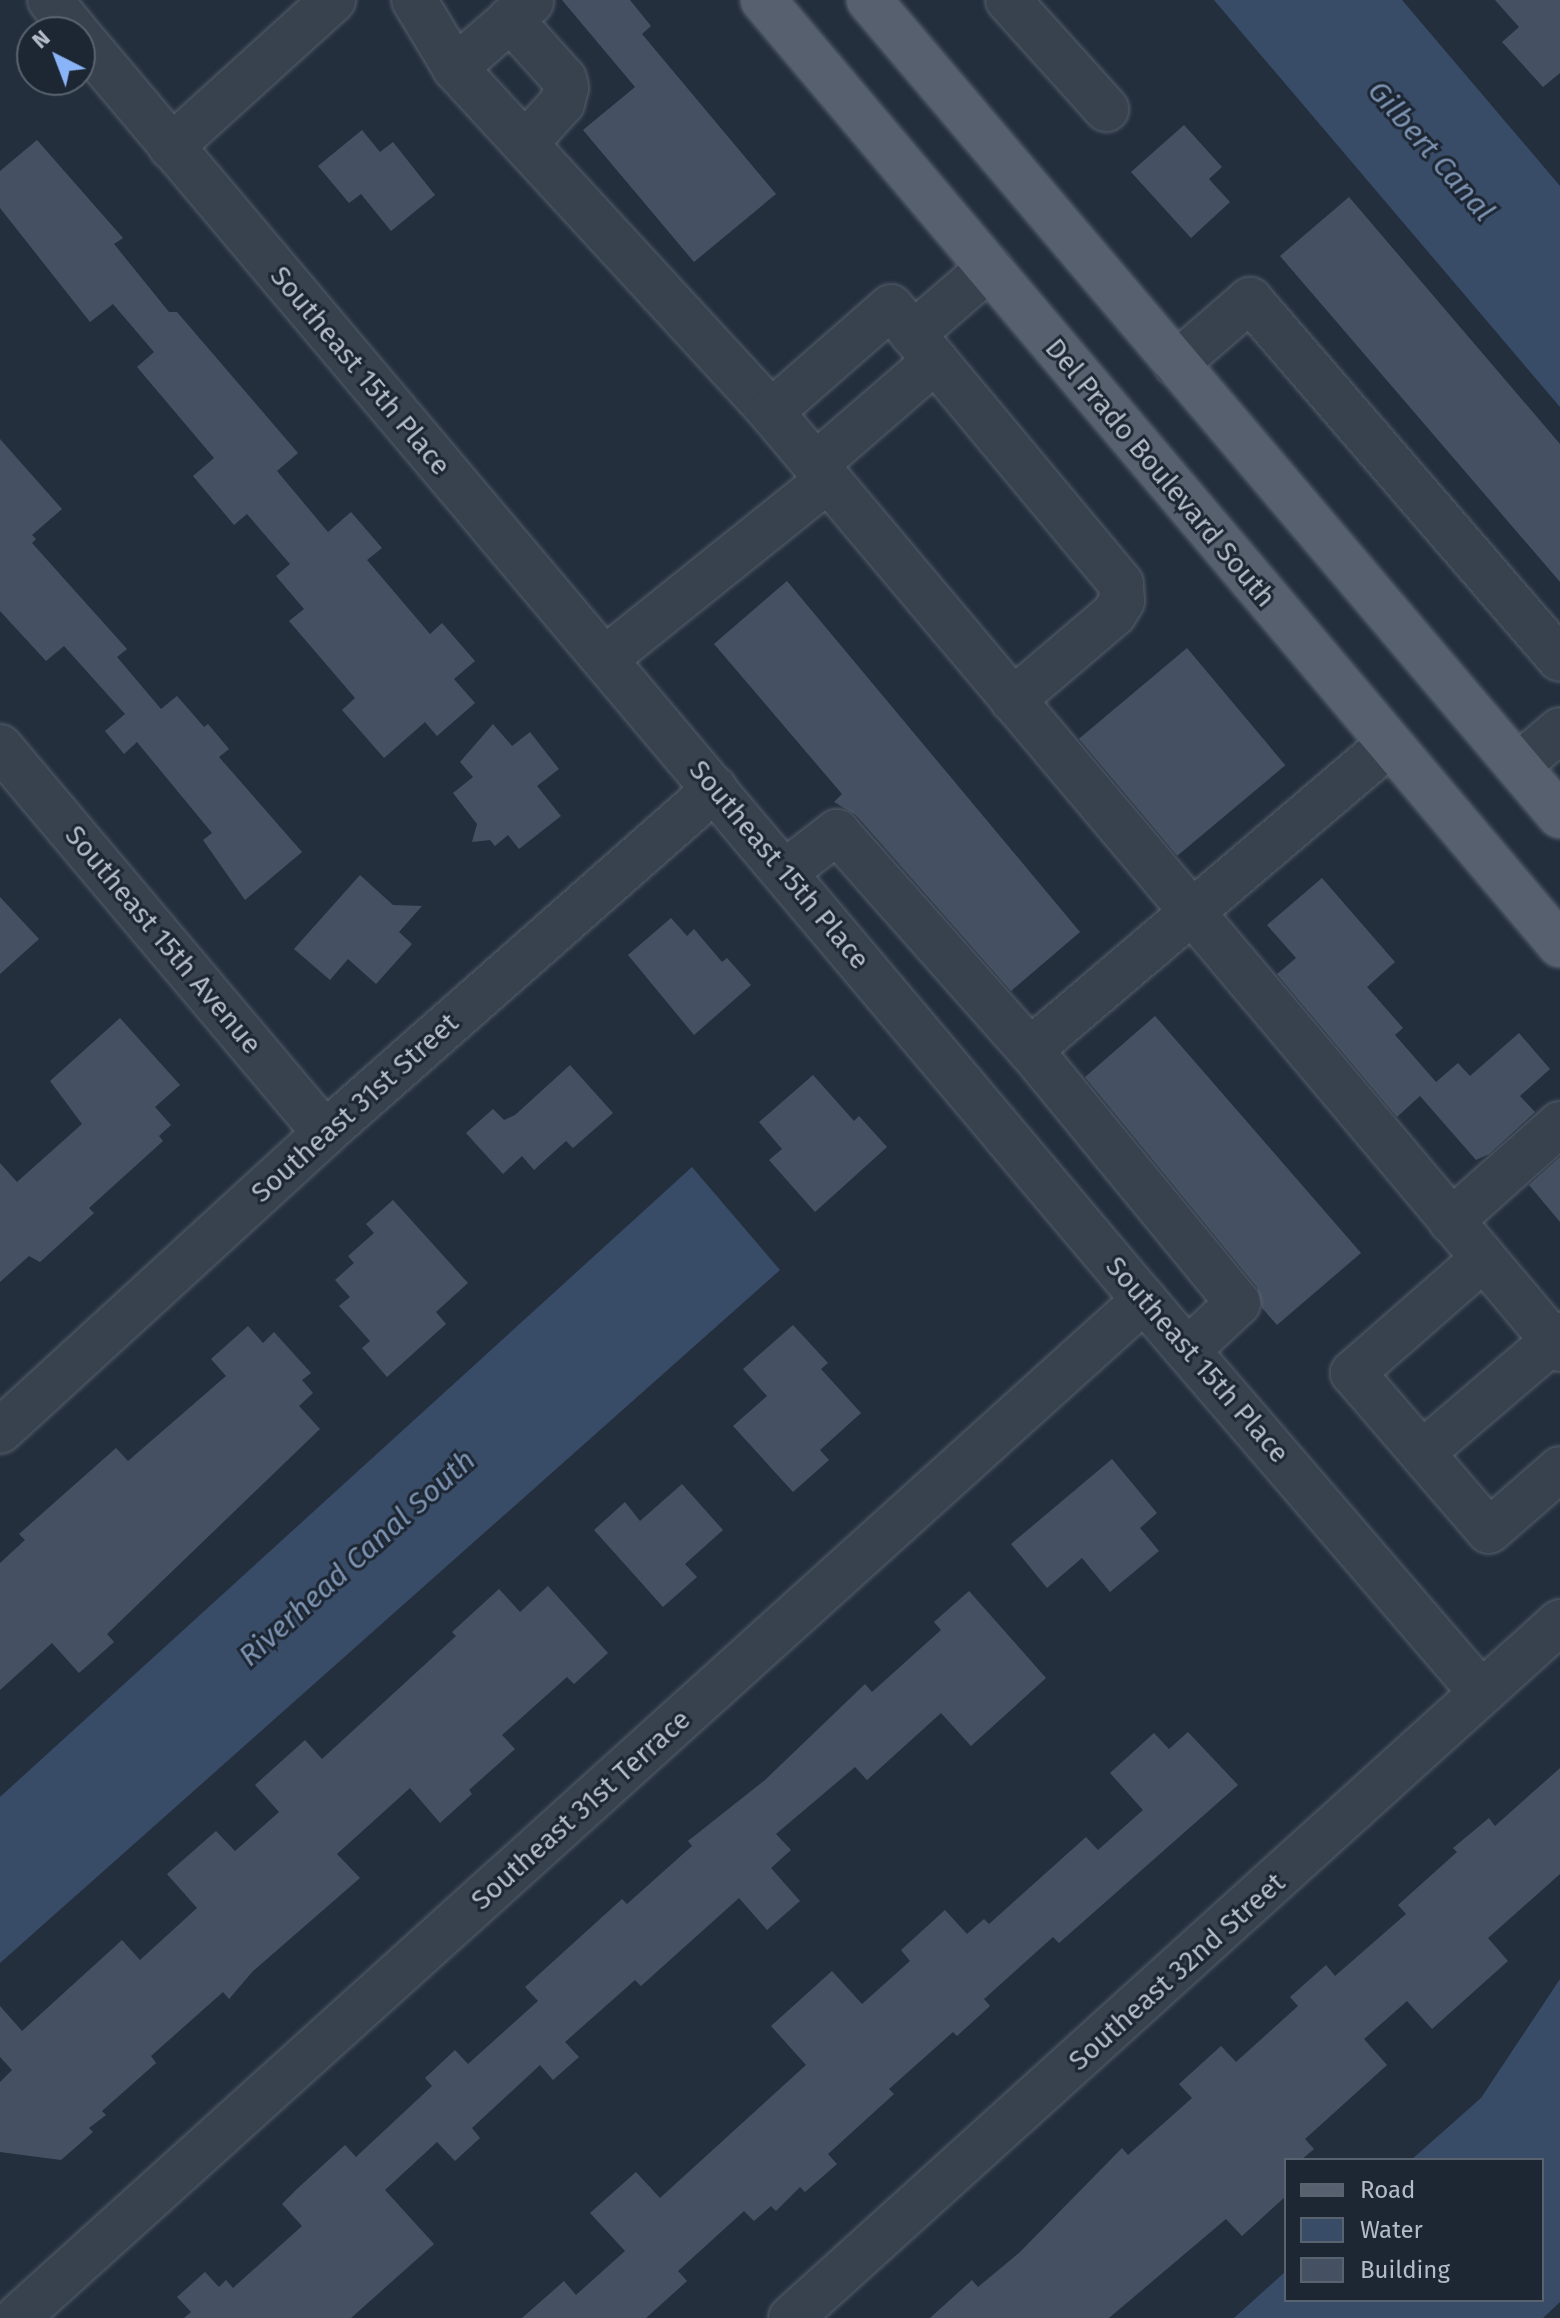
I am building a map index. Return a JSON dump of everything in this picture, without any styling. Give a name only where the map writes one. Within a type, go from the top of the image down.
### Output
[{"type":"main road","name":"Del Prado Boulevard South","points":[[763,0],[1388,745],[1560,945]]},
{"type":"main road","points":[[869,0],[1560,816]]},
{"type":"street","points":[[50,0],[63,16]]},
{"type":"street","points":[[171,147],[333,0]]},
{"type":"street","points":[[414,0],[455,68],[771,412],[1483,1259],[1558,1342],[1422,1453]]},
{"type":"street","points":[[1008,0],[1106,109]]},
{"type":"street","points":[[455,68],[521,10],[564,79],[566,88],[562,103],[525,144]]},
{"type":"street","name":"Southeast 15th Place","points":[[96,56],[1144,1300],[1480,1691]]},
{"type":"street","points":[[605,659],[822,472],[989,268]]},
{"type":"street","points":[[1176,364],[1250,300],[1560,659]]},
{"type":"street","points":[[771,412],[891,307],[1121,584],[1122,601],[1114,614],[1013,700]]},
{"type":"street","points":[[1518,766],[1560,730]]},
{"type":"street","points":[[1030,1050],[1388,745]]},
{"type":"street","name":"Southeast 15th Avenue","points":[[0,747],[325,1133]]},
{"type":"street","name":"Southeast 31st Street","points":[[0,1431],[325,1133],[715,789]]},
{"type":"street","points":[[785,872],[837,832],[1030,1050],[1238,1303],[1189,1349]]},
{"type":"street","points":[[1451,1221],[1560,1124]]},
{"type":"street","points":[[1483,1259],[1353,1373],[1489,1531],[1560,1469]]},
{"type":"street","name":"Southeast 31st Terrace","points":[[17,2318],[1144,1300]]},
{"type":"street","name":"Southeast 32nd Street","points":[[791,2318],[1480,1691],[1560,1622]]},
{"type":"water","name":"Gilbert Canal","points":[[1214,0],[1402,0],[1560,186],[1560,407]]},
{"type":"water","name":"Riverhead Canal South","points":[[692,1167],[780,1270],[0,1963],[0,1797]]},
{"type":"water","points":[[1560,1979],[1560,2302],[1543,2318],[1234,2318],[1284,2273],[1284,2302],[1544,2302],[1544,2158],[1413,2158],[1481,2098]]},
{"type":"building","points":[[562,0],[630,0],[651,26],[642,34],[776,194],[694,262],[583,130],[635,87]]},
{"type":"building","points":[[1495,0],[1560,0],[1560,73],[1543,87],[1502,42],[1519,27]]},
{"type":"building","points":[[1184,125],[1222,167],[1209,179],[1230,202],[1191,238],[1131,172]]},
{"type":"building","points":[[362,130],[380,152],[393,142],[435,195],[391,231],[361,194],[349,203],[318,166]]},
{"type":"building","points":[[37,140],[123,238],[114,244],[169,312],[177,312],[298,453],[277,471],[328,532],[351,512],[382,548],[367,560],[430,634],[442,623],[475,661],[454,679],[475,703],[437,736],[425,722],[384,758],[342,710],[355,698],[289,621],[304,609],[276,576],[290,564],[247,514],[234,525],[193,476],[214,458],[137,367],[154,352],[113,304],[90,322],[0,208],[0,171]]},
{"type":"building","points":[[1349,197],[1560,444],[1560,582],[1280,256]]},
{"type":"building","points":[[0,439],[62,509],[32,535],[36,539],[32,543],[127,649],[117,657],[161,709],[177,696],[204,727],[208,724],[229,749],[219,757],[302,852],[245,900],[203,840],[212,833],[137,742],[124,754],[105,731],[125,714],[64,646],[46,661],[0,611]]},
{"type":"building","points":[[787,581],[1080,932],[1011,991],[856,815],[834,802],[842,794],[714,644]]},
{"type":"building","points":[[1187,648],[1285,765],[1177,856],[1079,739]]},
{"type":"building","points":[[493,724],[512,746],[530,732],[559,769],[537,786],[561,816],[519,849],[508,835],[495,846],[490,840],[472,842],[477,824],[453,793],[473,777],[460,762]]},
{"type":"building","points":[[360,875],[393,905],[422,906],[399,932],[412,944],[376,984],[348,959],[330,980],[294,949]]},
{"type":"building","points":[[1322,878],[1395,962],[1367,987],[1403,1028],[1395,1035],[1436,1082],[1458,1063],[1470,1076],[1519,1033],[1550,1069],[1520,1096],[1535,1112],[1489,1154],[1476,1160],[1420,1096],[1397,1117],[1277,974],[1296,958],[1267,925]]},
{"type":"building","points":[[0,897],[39,939],[0,974]]},
{"type":"building","points":[[671,918],[687,936],[694,929],[722,962],[727,958],[751,985],[694,1035],[628,955]]},
{"type":"building","points":[[1155,1016],[1361,1253],[1277,1325],[1262,1308],[1257,1287],[1085,1077]]},
{"type":"building","points":[[120,1018],[180,1085],[155,1107],[171,1125],[159,1136],[163,1141],[89,1208],[94,1213],[40,1262],[29,1256],[0,1282],[0,1163],[17,1182],[82,1124],[50,1081]]},
{"type":"building","points":[[570,1065],[613,1113],[573,1148],[566,1141],[534,1170],[522,1156],[503,1174],[466,1133],[493,1109],[504,1120],[515,1115]]},
{"type":"building","points":[[813,1075],[854,1121],[859,1116],[887,1147],[815,1212],[769,1160],[782,1149],[759,1122]]},
{"type":"building","points":[[1560,1157],[1560,1222],[1529,1185]]},
{"type":"building","points":[[393,1200],[468,1283],[436,1312],[446,1324],[387,1377],[362,1348],[370,1341],[339,1306],[350,1297],[335,1280],[354,1263],[348,1256],[374,1233],[366,1224]]},
{"type":"building","points":[[793,1325],[828,1363],[821,1369],[861,1413],[820,1450],[829,1460],[793,1492],[733,1426],[767,1396],[743,1369]]},
{"type":"building","points":[[248,1326],[263,1343],[274,1332],[311,1373],[302,1380],[313,1393],[299,1406],[320,1429],[107,1634],[114,1642],[79,1673],[52,1643],[0,1690],[0,1563],[25,1540],[19,1534],[116,1448],[128,1461],[226,1376],[211,1359]]},
{"type":"building","points":[[1112,1459],[1157,1513],[1140,1528],[1159,1551],[1110,1592],[1082,1558],[1047,1588],[1011,1544]]},
{"type":"building","points":[[682,1484],[723,1530],[685,1564],[697,1577],[663,1607],[594,1530],[625,1502],[640,1521]]},
{"type":"building","points":[[548,1586],[608,1653],[574,1684],[567,1677],[502,1735],[515,1749],[469,1790],[472,1794],[440,1823],[410,1788],[337,1854],[360,1878],[253,1971],[229,1999],[223,1992],[151,2056],[156,2063],[102,2111],[106,2115],[89,2128],[93,2132],[61,2160],[0,2152],[0,2082],[12,2070],[0,2057],[0,2006],[22,2031],[122,1940],[140,1960],[197,1908],[167,1874],[216,1831],[235,1851],[279,1812],[255,1785],[305,1740],[322,1759],[456,1636],[452,1632],[499,1589],[520,1612]]},
{"type":"building","points":[[969,1591],[1046,1678],[971,1746],[941,1713],[867,1780],[855,1767],[776,1834],[791,1850],[771,1868],[800,1901],[767,1930],[739,1898],[641,1986],[635,1980],[565,2042],[579,2057],[553,2080],[540,2065],[472,2128],[480,2138],[455,2161],[437,2142],[385,2190],[434,2244],[351,2318],[184,2318],[191,2312],[177,2297],[205,2272],[219,2287],[226,2280],[233,2288],[302,2226],[282,2204],[298,2188],[345,2145],[356,2157],[432,2086],[425,2078],[455,2050],[468,2064],[538,2001],[525,1987],[622,1899],[627,1904],[692,1846],[688,1841],[765,1780],[865,1684],[872,1692],[941,1630],[934,1622]]},
{"type":"building","points":[[1188,1732],[1238,1785],[1059,1943],[1053,1937],[984,1999],[990,2006],[957,2036],[953,2032],[889,2089],[894,2094],[828,2154],[837,2164],[805,2192],[800,2187],[776,2211],[771,2206],[754,2221],[744,2211],[678,2271],[687,2281],[646,2318],[522,2318],[564,2281],[576,2295],[625,2251],[590,2213],[636,2172],[660,2198],[806,2065],[771,2026],[832,1971],[862,2004],[910,1961],[901,1950],[945,1910],[967,1934],[984,1919],[989,1924],[1086,1837],[1098,1850],[1143,1810],[1110,1773],[1154,1733],[1169,1749]]},
{"type":"building","points":[[1560,1768],[1560,1874],[1488,1938],[1508,1961],[1432,2029],[1407,2001],[1364,2039],[1387,2065],[1305,2139],[1314,2149],[1303,2158],[1284,2158],[1284,2198],[1242,2236],[1226,2219],[1109,2318],[930,2318],[972,2280],[978,2287],[1019,2253],[1122,2148],[1128,2155],[1192,2098],[1179,2084],[1221,2046],[1236,2062],[1298,2006],[1290,1997],[1326,1965],[1335,1976],[1406,1914],[1398,1905],[1457,1852],[1453,1848],[1489,1818],[1495,1826]]}]
